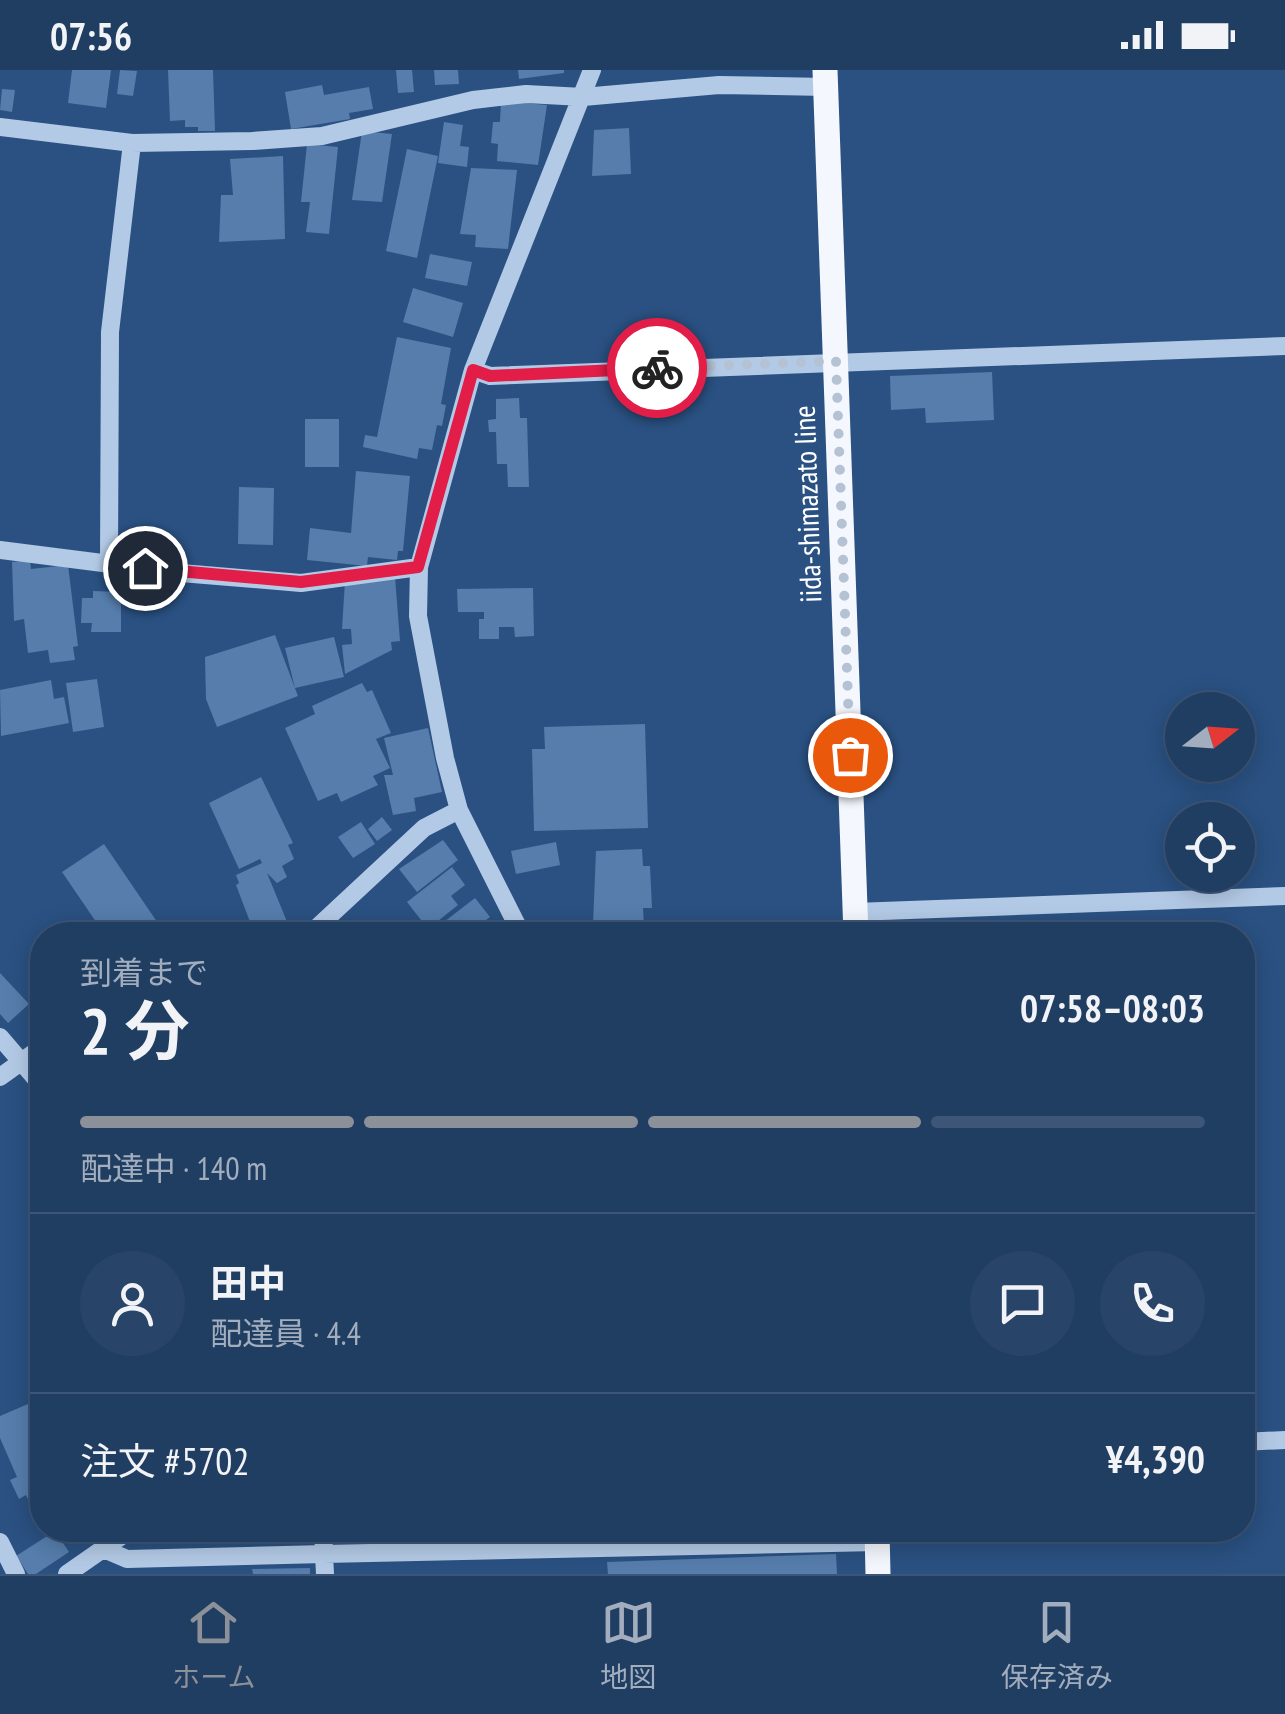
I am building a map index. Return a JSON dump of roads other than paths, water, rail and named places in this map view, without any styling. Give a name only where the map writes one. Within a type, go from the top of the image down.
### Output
[{"type":"main road","name":"iida-shimazato line","points":[[825,78],[856,922]]},
{"type":"main road","points":[[877,1542],[878,1574]]},
{"type":"street","points":[[515,922],[459,810],[418,616],[418,567],[473,370],[592,70]]},
{"type":"street","points":[[0,126],[132,143],[322,136],[473,100],[526,94],[583,97],[825,78]]},
{"type":"street","points":[[109,564],[110,332],[132,143]]},
{"type":"street","points":[[473,370],[490,376],[1285,346]]},
{"type":"street","points":[[0,550],[301,582],[418,567]]},
{"type":"street","points":[[323,922],[424,828],[459,810]]},
{"type":"street","points":[[887,922],[1285,896]]},
{"type":"street","points":[[0,1037],[30,1072]]},
{"type":"street","points":[[0,1077],[30,1056]]},
{"type":"street","points":[[1255,1441],[1285,1440]]},
{"type":"street","points":[[0,1542],[16,1574]]},
{"type":"street","points":[[67,1574],[116,1542]]},
{"type":"street","points":[[324,1542],[325,1574]]},
{"type":"street","points":[[106,1550],[128,1560],[693,1542]]}]
